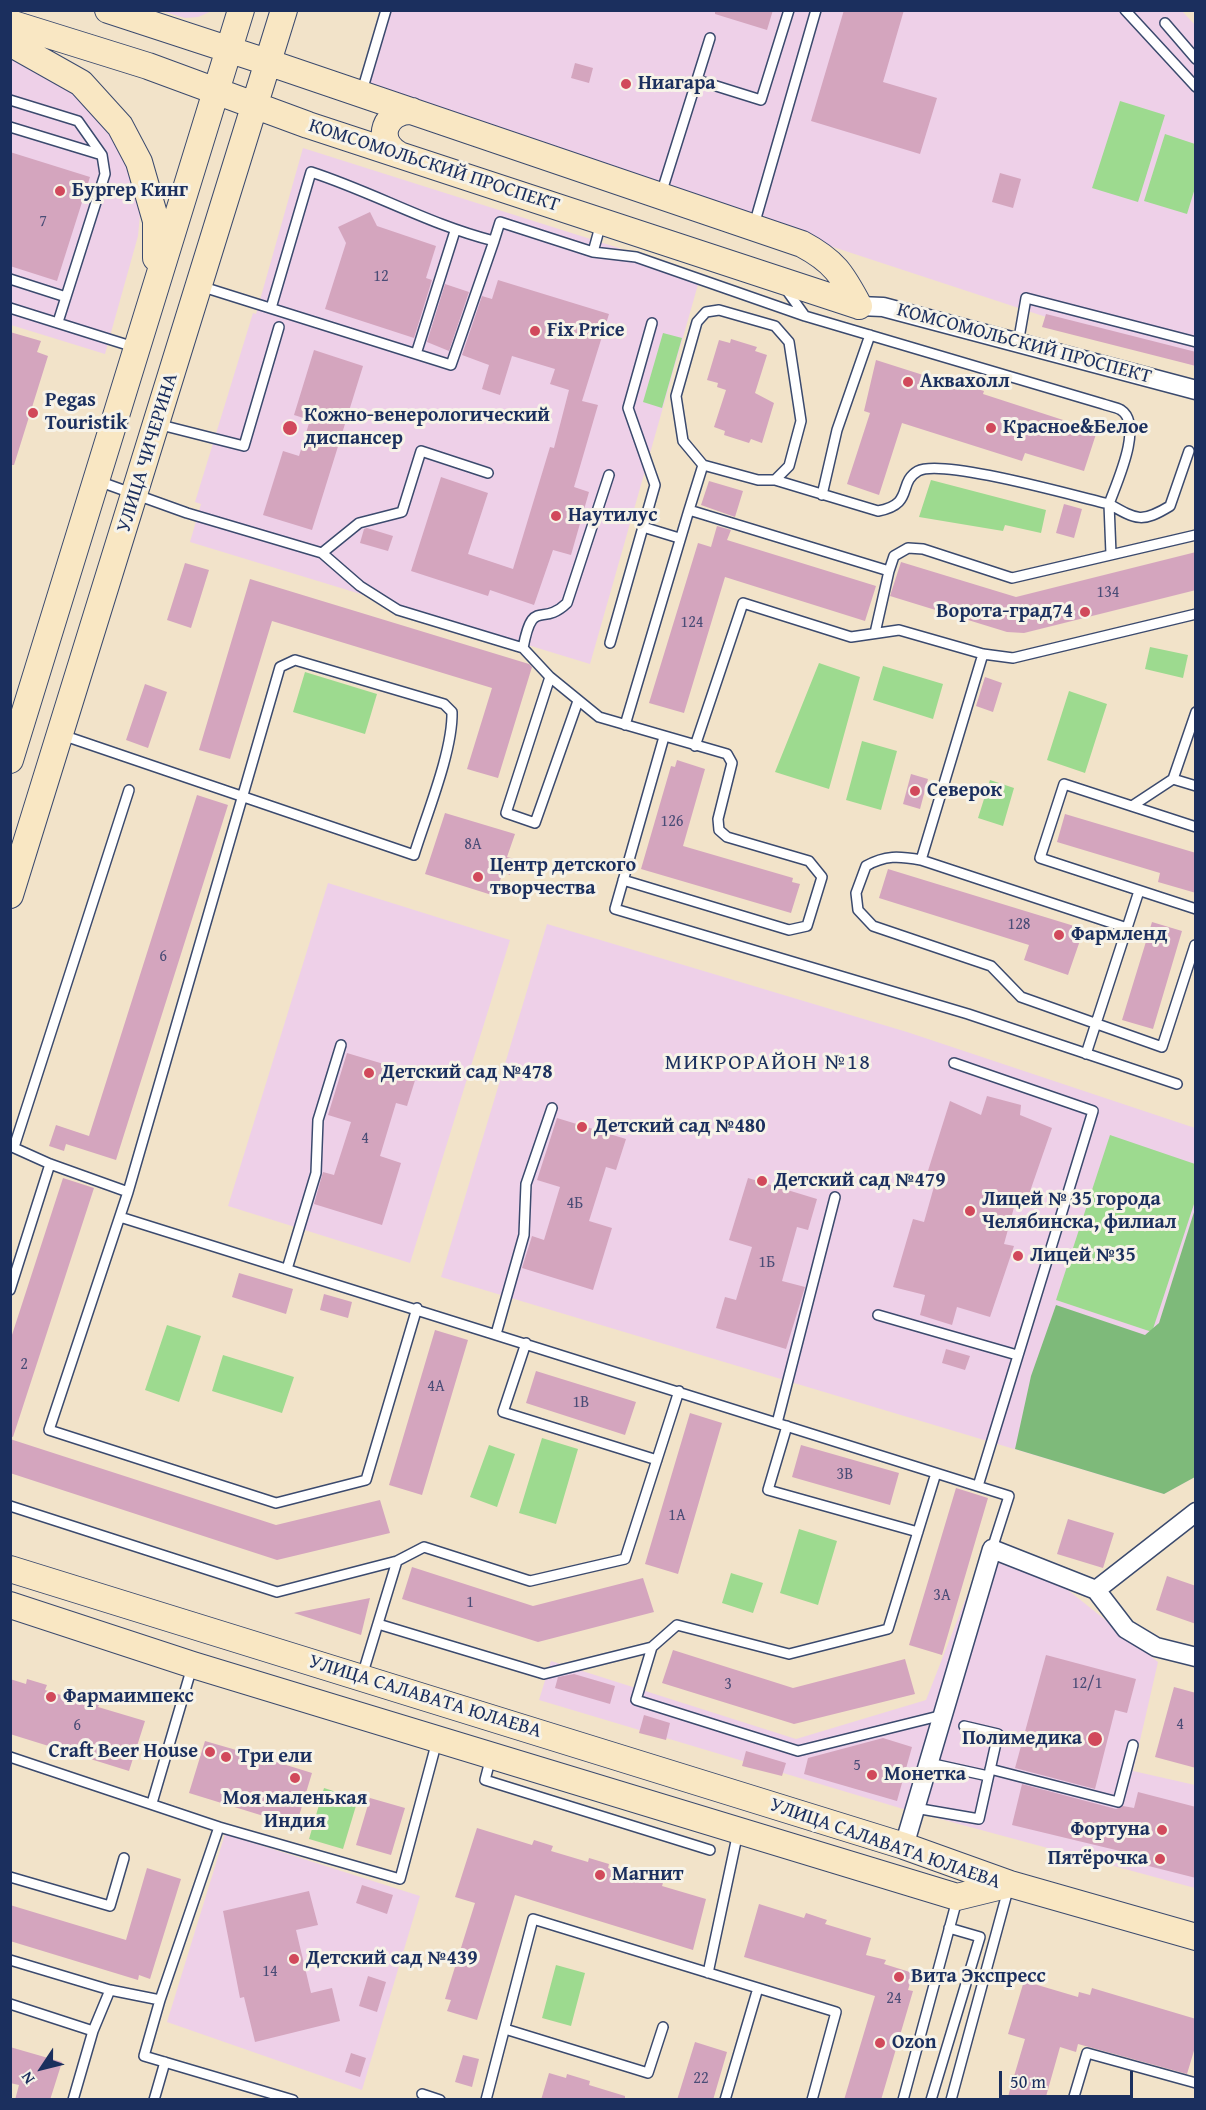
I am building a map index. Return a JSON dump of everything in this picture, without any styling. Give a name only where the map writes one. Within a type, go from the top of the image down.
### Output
[{"type":"street","points":[[108,10],[228,48],[802,244],[824,256],[840,271],[859,306]]},
{"type":"street","name":"УЛИЦА ЧИЧЕРИНА","points":[[10,760],[157,284],[214,90],[241,10]]},
{"type":"street","name":"УЛИЦА ЧИЧЕРИНА","points":[[10,895],[284,10]]},
{"type":"street","points":[[12,42],[81,83],[120,126],[139,162],[156,220],[157,284]]},
{"type":"street","name":"КОМСОМОЛЬСКИЙ ПРОСПЕКТ","points":[[12,42],[214,90],[308,125],[859,306],[883,307],[1192,388]]},
{"type":"street","points":[[398,154],[392,150],[384,137],[387,123],[397,113],[412,111]]},
{"type":"street","points":[[785,281],[806,278],[812,268],[811,254],[802,244]]},
{"type":"street","points":[[1096,1590],[1196,1512]]},
{"type":"street","points":[[894,1879],[992,1549],[1096,1590],[1126,1629],[1156,1647],[1196,1657]]},
{"type":"street","name":"УЛИЦА САЛАВАТА ЮЛАЕВА","points":[[10,1569],[904,1846],[1010,1884]]},
{"type":"street","name":"УЛИЦА САЛАВАТА ЮЛАЕВА","points":[[10,1605],[193,1665],[957,1898],[1010,1884]]},
{"type":"street","points":[[193,1665],[205,1629]]},
{"type":"street","points":[[438,1738],[447,1704]]},
{"type":"street","points":[[738,1832],[749,1798]]},
{"type":"street","points":[[1010,1884],[1196,1937]]},
{"type":"lane","points":[[361,93],[386,10]]},
{"type":"lane","points":[[697,80],[761,100],[789,10]]},
{"type":"lane","points":[[753,227],[816,10]]},
{"type":"lane","points":[[1125,10],[1196,87]]},
{"type":"lane","points":[[1165,23],[1196,59]]},
{"type":"lane","points":[[661,196],[710,38]]},
{"type":"lane","points":[[10,100],[78,121],[102,155],[105,174],[58,322]]},
{"type":"lane","points":[[10,127],[102,155]]},
{"type":"lane","points":[[271,308],[311,172],[353,185],[455,231],[494,241]]},
{"type":"lane","points":[[593,252],[601,221]]},
{"type":"lane","points":[[199,285],[451,365],[500,222],[593,252],[636,257],[805,316],[1122,410],[1130,422],[1131,437],[1109,504],[1111,554]]},
{"type":"lane","points":[[417,354],[455,231]]},
{"type":"lane","points":[[10,279],[66,297]]},
{"type":"lane","points":[[785,281],[805,316]]},
{"type":"lane","points":[[1018,344],[1026,298],[1196,342]]},
{"type":"lane","points":[[10,308],[137,348]]},
{"type":"lane","points":[[775,480],[789,466],[801,421],[789,342],[775,326],[719,310],[706,312],[697,322],[676,396],[683,441],[703,465],[758,480],[775,480],[878,511],[894,508],[904,497],[910,479],[919,471],[930,469],[980,473],[1109,504],[1135,518],[1150,518],[1170,506],[1189,451]]},
{"type":"lane","points":[[610,643],[655,485],[628,408],[652,323]]},
{"type":"lane","points":[[157,424],[244,446],[279,327]]},
{"type":"lane","points":[[822,495],[837,430],[870,335]]},
{"type":"lane","points":[[322,553],[359,523],[402,512],[421,451],[488,473]]},
{"type":"lane","points":[[625,725],[679,538],[703,465]]},
{"type":"lane","points":[[523,648],[528,624],[534,616],[560,611],[567,603],[609,475]]},
{"type":"lane","points":[[96,481],[136,493],[187,513],[322,553],[360,586],[398,610],[523,648],[550,677],[599,717],[727,754],[732,763],[718,819],[719,830],[726,837],[809,861],[822,877],[807,926],[789,930],[623,880]]},
{"type":"lane","points":[[689,510],[890,571]]},
{"type":"lane","points":[[643,527],[679,538]]},
{"type":"lane","points":[[875,633],[894,556],[908,548],[923,549],[1012,578],[1196,535]]},
{"type":"lane","points":[[695,746],[743,603],[851,637],[899,630],[983,654],[1013,658],[1196,614]]},
{"type":"lane","points":[[921,860],[983,654]]},
{"type":"lane","points":[[60,734],[241,797],[414,855],[435,789],[452,724],[452,712],[444,704],[296,660],[280,667],[241,797],[128,1192],[49,1430],[276,1503],[366,1480],[417,1308]]},
{"type":"lane","points":[[550,677],[506,813],[535,823],[578,701]]},
{"type":"lane","points":[[1132,806],[1173,779],[1196,712]]},
{"type":"lane","points":[[664,737],[615,909],[957,1011],[1177,1084]]},
{"type":"lane","points":[[1173,779],[1196,786]]},
{"type":"lane","points":[[1196,827],[1064,784],[1040,858],[1196,909]]},
{"type":"lane","points":[[128,1192],[50,1164],[12,1147],[129,790]]},
{"type":"lane","points":[[1127,928],[921,860],[898,856],[880,858],[866,866],[856,893],[858,910],[873,927],[991,966],[1021,997],[1162,1047],[1195,945]]},
{"type":"lane","points":[[1086,1054],[1139,891]]},
{"type":"lane","points":[[287,1269],[316,1173],[318,1120],[341,1045]]},
{"type":"lane","points":[[954,1063],[1093,1111],[978,1486]]},
{"type":"lane","points":[[496,1334],[524,1235],[526,1184],[552,1107]]},
{"type":"lane","points":[[10,1290],[50,1164]]},
{"type":"lane","points":[[835,1197],[768,1490],[918,1532]]},
{"type":"lane","points":[[120,1217],[417,1308],[1009,1496],[992,1549]]},
{"type":"lane","points":[[878,1315],[1017,1356]]},
{"type":"lane","points":[[526,1343],[503,1412],[657,1460]]},
{"type":"lane","points":[[10,1506],[277,1592],[397,1561],[424,1547],[530,1581],[625,1559],[679,1392]]},
{"type":"lane","points":[[378,1624],[544,1674],[652,1647],[677,1625],[789,1654],[888,1629],[936,1473]]},
{"type":"lane","points":[[361,1677],[397,1561]]},
{"type":"lane","points":[[652,1647],[636,1700],[798,1752],[943,1715]]},
{"type":"lane","points":[[152,1803],[193,1665]]},
{"type":"lane","points":[[915,1808],[979,1819],[998,1734],[964,1726]]},
{"type":"lane","points":[[10,1757],[219,1827],[400,1879],[438,1738]]},
{"type":"lane","points":[[929,1763],[989,1772],[1118,1802],[1133,1745]]},
{"type":"lane","points":[[491,1755],[485,1780],[710,1850]]},
{"type":"lane","points":[[219,1827],[159,2000],[144,2056],[293,2100]]},
{"type":"lane","points":[[708,1972],[738,1832]]},
{"type":"lane","points":[[10,1877],[110,1906],[123,1858]]},
{"type":"lane","points":[[951,2100],[1010,1884]]},
{"type":"lane","points":[[903,2100],[957,1898]]},
{"type":"lane","points":[[486,2100],[533,1919],[836,2012],[812,2100]]},
{"type":"lane","points":[[931,2100],[980,1937],[949,1928]]},
{"type":"lane","points":[[10,1960],[110,1990],[159,2000]]},
{"type":"lane","points":[[725,2100],[758,1988]]},
{"type":"lane","points":[[73,2100],[93,2031],[110,1990]]},
{"type":"lane","points":[[10,2004],[93,2031]]},
{"type":"lane","points":[[505,2029],[648,2073],[663,2027]]},
{"type":"lane","points":[[1073,2100],[1087,2052],[1196,2083]]},
{"type":"lane","points":[[154,2100],[165,2062]]},
{"type":"lane","points":[[422,2094],[440,2100]]},
{"type":"shaded area","points":[[161,11],[212,11],[198,17],[185,18]]},
{"type":"shaded area","points":[[391,11],[1182,11],[1196,26],[1195,366],[742,217],[367,88]]},
{"type":"shaded area","points":[[11,53],[57,75],[113,130],[134,167],[141,204],[138,236],[105,354],[11,325]]},
{"type":"shaded area","points":[[303,148],[701,274],[590,664],[190,542],[201,504],[195,502],[253,313],[256,314]]},
{"type":"shaded area","name":"Детский сад №478","points":[[328,883],[510,940],[410,1263],[228,1206]]},
{"type":"shaded area","points":[[547,924],[907,1032],[1195,1128],[1195,1477],[1164,1494],[441,1277]]},
{"type":"shaded area","points":[[982,1557],[1063,1586],[1158,1662],[1133,1771],[1195,1785],[1195,1888],[900,1808],[539,1700],[551,1661],[796,1739],[926,1700]]},
{"type":"shaded area","name":"Детский сад №439","points":[[225,1834],[420,1896],[362,2090],[167,2022]]},
{"type":"green space","points":[[1120,101],[1165,115],[1138,202],[1092,188]]},
{"type":"green space","points":[[1165,134],[1195,144],[1195,188],[1187,214],[1144,201]]},
{"type":"green space","points":[[663,333],[682,338],[662,408],[643,402]]},
{"type":"green space","points":[[931,480],[1046,510],[1041,533],[1005,525],[1003,531],[919,517]]},
{"type":"green space","points":[[1150,647],[1188,655],[1183,678],[1145,669]]},
{"type":"green space","points":[[819,663],[860,677],[829,789],[775,772]]},
{"type":"green space","points":[[883,666],[943,684],[933,719],[873,700]]},
{"type":"green space","points":[[305,672],[377,694],[365,734],[293,712]]},
{"type":"green space","points":[[1069,691],[1107,704],[1085,773],[1047,760]]},
{"type":"green space","points":[[862,741],[897,751],[881,810],[846,800]]},
{"type":"green space","points":[[990,780],[1014,788],[1003,826],[978,818]]},
{"type":"green space","points":[[1110,1135],[1195,1164],[1195,1201],[1152,1332],[1056,1300]]},
{"type":"green space","points":[[1195,1209],[1195,1477],[1164,1494],[1015,1449],[1031,1376],[1056,1305],[1145,1335],[1159,1323]]},
{"type":"green space","points":[[167,1325],[201,1336],[179,1402],[145,1390]]},
{"type":"green space","points":[[223,1355],[294,1377],[282,1413],[212,1391]]},
{"type":"green space","points":[[542,1438],[578,1449],[556,1524],[519,1513]]},
{"type":"green space","points":[[489,1445],[515,1454],[497,1507],[470,1497]]},
{"type":"green space","points":[[799,1529],[837,1541],[818,1605],[780,1593]]},
{"type":"green space","points":[[731,1573],[763,1583],[753,1613],[722,1603]]},
{"type":"green space","points":[[324,1788],[358,1799],[343,1849],[309,1839]]},
{"type":"green space","points":[[556,1965],[585,1973],[571,2026],[542,2018]]},
{"type":"building","points":[[715,10],[773,10],[767,30],[715,14]]},
{"type":"building","points":[[844,10],[904,10],[883,82],[937,98],[920,154],[811,121]]},
{"type":"building","points":[[575,63],[593,68],[589,83],[571,78]]},
{"type":"building","points":[[10,152],[90,177],[57,281],[10,266]]},
{"type":"building","points":[[1000,173],[1021,179],[1013,208],[992,202]]},
{"type":"building","points":[[370,212],[377,226],[436,246],[426,278],[432,280],[414,338],[325,309],[346,243],[338,227]]},
{"type":"building","points":[[498,280],[609,314],[582,401],[598,405],[574,487],[589,492],[571,555],[553,550],[534,605],[490,590],[488,596],[411,571],[441,477],[488,493],[468,554],[513,569],[550,447],[554,448],[569,390],[550,384],[555,369],[512,356],[500,395],[482,389],[489,365],[462,355],[482,296],[492,299]]},
{"type":"building","points":[[445,284],[469,292],[449,351],[427,342]]},
{"type":"building","points":[[1046,314],[1196,352],[1196,366],[1042,327]]},
{"type":"building","points":[[10,332],[41,341],[37,352],[48,356],[14,465],[10,465]]},
{"type":"building","points":[[731,339],[757,347],[755,351],[767,355],[755,393],[774,403],[762,443],[751,439],[749,443],[724,435],[725,431],[714,427],[726,390],[717,387],[718,383],[707,380],[719,340],[730,343]]},
{"type":"building","points":[[314,350],[363,366],[312,530],[263,515],[283,451],[299,456],[310,420],[294,415]]},
{"type":"building","points":[[876,360],[967,389],[967,386],[984,391],[983,394],[1097,431],[1084,471],[1025,453],[1022,461],[902,423],[879,495],[847,484],[870,413],[864,411]]},
{"type":"building","points":[[709,481],[743,491],[735,517],[701,505]]},
{"type":"building","points":[[1064,504],[1082,509],[1074,538],[1056,533]]},
{"type":"building","points":[[717,526],[731,530],[727,540],[876,586],[865,621],[725,577],[684,713],[649,703],[698,543],[711,547]]},
{"type":"building","points":[[364,529],[393,536],[388,551],[360,543]]},
{"type":"building","points":[[1196,552],[1196,590],[1024,633],[1007,632],[890,596],[901,562],[1016,597]]},
{"type":"building","points":[[185,563],[209,570],[191,628],[167,620]]},
{"type":"building","points":[[250,579],[529,664],[532,667],[498,778],[467,769],[492,688],[272,621],[230,759],[199,750]]},
{"type":"building","points":[[985,677],[1002,683],[993,712],[976,706]]},
{"type":"building","points":[[145,684],[167,692],[148,748],[126,740]]},
{"type":"building","points":[[677,760],[705,769],[683,846],[793,878],[792,882],[800,884],[791,913],[641,869],[671,766],[675,767]]},
{"type":"building","name":"Северок","points":[[911,774],[928,779],[920,809],[903,804]]},
{"type":"building","points":[[197,795],[228,805],[116,1160],[66,1144],[64,1151],[49,1146],[56,1125],[89,1136]]},
{"type":"building","points":[[445,813],[515,834],[507,857],[515,859],[510,875],[503,872],[495,896],[425,874]]},
{"type":"building","points":[[1065,814],[1196,853],[1196,893],[1158,882],[1160,873],[1057,842]]},
{"type":"building","points":[[888,869],[1084,929],[1068,975],[1024,960],[1029,945],[879,898]]},
{"type":"building","points":[[1152,922],[1182,931],[1153,1029],[1122,1020]]},
{"type":"building","points":[[347,1053],[417,1074],[407,1106],[396,1103],[380,1156],[401,1163],[382,1225],[314,1204],[323,1172],[334,1175],[351,1122],[328,1115]]},
{"type":"building","name":"Лицей № 35 города Челябинска, филиал","points":[[987,1096],[1021,1105],[1020,1115],[1052,1128],[1026,1203],[1016,1200],[1004,1244],[1014,1246],[990,1317],[957,1307],[952,1325],[920,1315],[925,1295],[893,1287],[913,1219],[924,1222],[937,1176],[927,1174],[950,1101],[981,1115]]},
{"type":"building","points":[[557,1118],[626,1139],[616,1170],[606,1167],[589,1221],[612,1228],[593,1290],[522,1268],[532,1236],[544,1240],[560,1187],[537,1180]]},
{"type":"building","points":[[63,1178],[94,1188],[13,1437],[10,1436],[10,1341]]},
{"type":"building","points":[[748,1178],[817,1199],[808,1230],[797,1227],[782,1281],[805,1287],[786,1349],[716,1328],[725,1297],[736,1300],[752,1247],[729,1240]]},
{"type":"building","points":[[239,1273],[293,1289],[286,1314],[232,1297]]},
{"type":"building","points":[[324,1294],[352,1302],[348,1318],[320,1310]]},
{"type":"building","points":[[435,1330],[468,1340],[422,1495],[389,1485]]},
{"type":"building","points":[[946,1349],[970,1356],[965,1370],[942,1363]]},
{"type":"building","points":[[536,1371],[636,1402],[625,1435],[526,1403]]},
{"type":"building","points":[[690,1413],[722,1423],[678,1574],[645,1564]]},
{"type":"building","points":[[10,1439],[276,1525],[380,1500],[390,1533],[277,1560],[10,1473]]},
{"type":"building","points":[[801,1445],[899,1473],[890,1505],[792,1477]]},
{"type":"building","points":[[956,1488],[988,1498],[942,1655],[909,1645]]},
{"type":"building","points":[[1068,1519],[1114,1533],[1103,1568],[1057,1554]]},
{"type":"building","points":[[412,1567],[533,1606],[643,1578],[654,1612],[538,1642],[402,1599]]},
{"type":"building","points":[[1167,1576],[1196,1586],[1196,1624],[1156,1610]]},
{"type":"building","points":[[370,1598],[361,1635],[294,1613]]},
{"type":"building","points":[[673,1650],[793,1688],[905,1659],[915,1694],[794,1724],[662,1683]]},
{"type":"building","points":[[1046,1655],[1136,1679],[1127,1713],[1115,1710],[1095,1789],[1015,1768]]},
{"type":"building","points":[[574,1674],[615,1686],[610,1704],[555,1688],[558,1677]]},
{"type":"building","points":[[10,1679],[26,1684],[27,1679],[47,1685],[45,1690],[80,1701],[82,1697],[100,1703],[98,1707],[145,1721],[129,1771],[10,1734]]},
{"type":"building","points":[[1174,1687],[1196,1693],[1196,1768],[1155,1757]]},
{"type":"building","points":[[644,1715],[670,1723],[666,1740],[639,1733]]},
{"type":"building","points":[[883,1738],[912,1747],[897,1801],[804,1774],[808,1758]]},
{"type":"building","points":[[205,1741],[250,1754],[251,1749],[269,1754],[267,1759],[312,1773],[296,1826],[189,1793]]},
{"type":"building","points":[[746,1751],[786,1763],[782,1776],[742,1766]]},
{"type":"building","points":[[1022,1784],[1116,1809],[1123,1806],[1134,1808],[1138,1792],[1196,1807],[1196,1878],[1121,1859],[1124,1852],[1012,1825]]},
{"type":"building","points":[[370,1798],[405,1808],[391,1855],[356,1845]]},
{"type":"building","points":[[477,1828],[532,1845],[534,1840],[553,1846],[551,1851],[588,1862],[589,1858],[609,1864],[608,1868],[644,1879],[645,1875],[664,1880],[662,1886],[706,1899],[693,1950],[515,1895],[477,2020],[447,2011],[451,2000],[445,1999],[475,1903],[455,1897]]},
{"type":"building","points":[[147,1868],[181,1879],[150,1979],[139,1975],[138,1980],[10,1941],[10,1905],[126,1940]]},
{"type":"building","points":[[362,1885],[393,1895],[387,1914],[356,1903]]},
{"type":"building","points":[[309,1891],[318,1925],[296,1930],[311,1993],[332,1988],[340,2021],[255,2042],[244,1997],[240,1998],[223,1911]]},
{"type":"building","points":[[759,1904],[804,1918],[806,1913],[827,1920],[825,1924],[871,1938],[866,1955],[886,1960],[884,1964],[913,1973],[908,1990],[913,1991],[881,2100],[844,2100],[875,1996],[744,1957]]},
{"type":"building","points":[[368,1976],[386,1982],[377,2012],[359,2006]]},
{"type":"building","points":[[1024,1981],[1078,1997],[1079,1992],[1090,1995],[1092,1988],[1196,2019],[1196,2044],[1187,2074],[1078,2044],[1076,2052],[1060,2047],[1045,2100],[1007,2100],[1025,2039],[1008,2034]]},
{"type":"building","points":[[695,2042],[727,2052],[713,2100],[677,2100]]},
{"type":"building","points":[[10,2047],[62,2062],[50,2100],[15,2100],[19,2085],[10,2083]]},
{"type":"building","points":[[351,2053],[366,2058],[360,2077],[345,2072]]},
{"type":"building","points":[[463,2055],[479,2059],[472,2087],[455,2082]]},
{"type":"building","points":[[549,2073],[566,2078],[567,2074],[590,2081],[589,2085],[625,2096],[625,2100],[541,2100]]},
{"type":"place","name":"Ниагара","points":[[626,84]]},
{"type":"place","name":"Бургер Кинг","points":[[60,191]]},
{"type":"place","name":"Fix Price","points":[[535,331]]},
{"type":"place","name":"Аквахолл","points":[[908,382]]},
{"type":"place","name":"Pegas Touristik","points":[[33,413]]},
{"type":"place","name":"Кожно-венерологический диспансер","points":[[290,428]]},
{"type":"place","name":"Красное&Белое","points":[[991,428]]},
{"type":"place","name":"Наутилус","points":[[556,516]]},
{"type":"place","name":"Ворота-град74","points":[[1085,612]]},
{"type":"place","name":"Северок","points":[[915,791]]},
{"type":"place","name":"Центр детского творчества","points":[[478,877]]},
{"type":"place","name":"Фармленд","points":[[1059,935]]},
{"type":"place","name":"Детский сад №478","points":[[369,1073]]},
{"type":"place","name":"Детский сад №480","points":[[582,1127]]},
{"type":"place","name":"Детский сад №479","points":[[762,1181]]},
{"type":"place","name":"Лицей № 35 города Челябинска, филиал","points":[[970,1211]]},
{"type":"place","name":"Лицей №35","points":[[1018,1256]]},
{"type":"place","name":"Фармаимпекс","points":[[51,1697]]},
{"type":"place","name":"Полимедика","points":[[1095,1739]]},
{"type":"place","name":"Craft Beer House","points":[[210,1752]]},
{"type":"place","name":"Три ели","points":[[226,1757]]},
{"type":"place","name":"Монетка","points":[[872,1775]]},
{"type":"place","name":"Моя маленькая Индия","points":[[295,1778]]},
{"type":"place","name":"Фортуна","points":[[1162,1830]]},
{"type":"place","name":"Пятёрочка","points":[[1160,1859]]},
{"type":"place","name":"Магнит","points":[[600,1875]]},
{"type":"place","name":"Детский сад №439","points":[[294,1959]]},
{"type":"place","name":"Вита Экспресс","points":[[899,1977]]},
{"type":"place","name":"Ozon","points":[[880,2043]]},
{"type":"district","name":"МИКРОРАЙОН №18","points":[[768,1063]]}]
